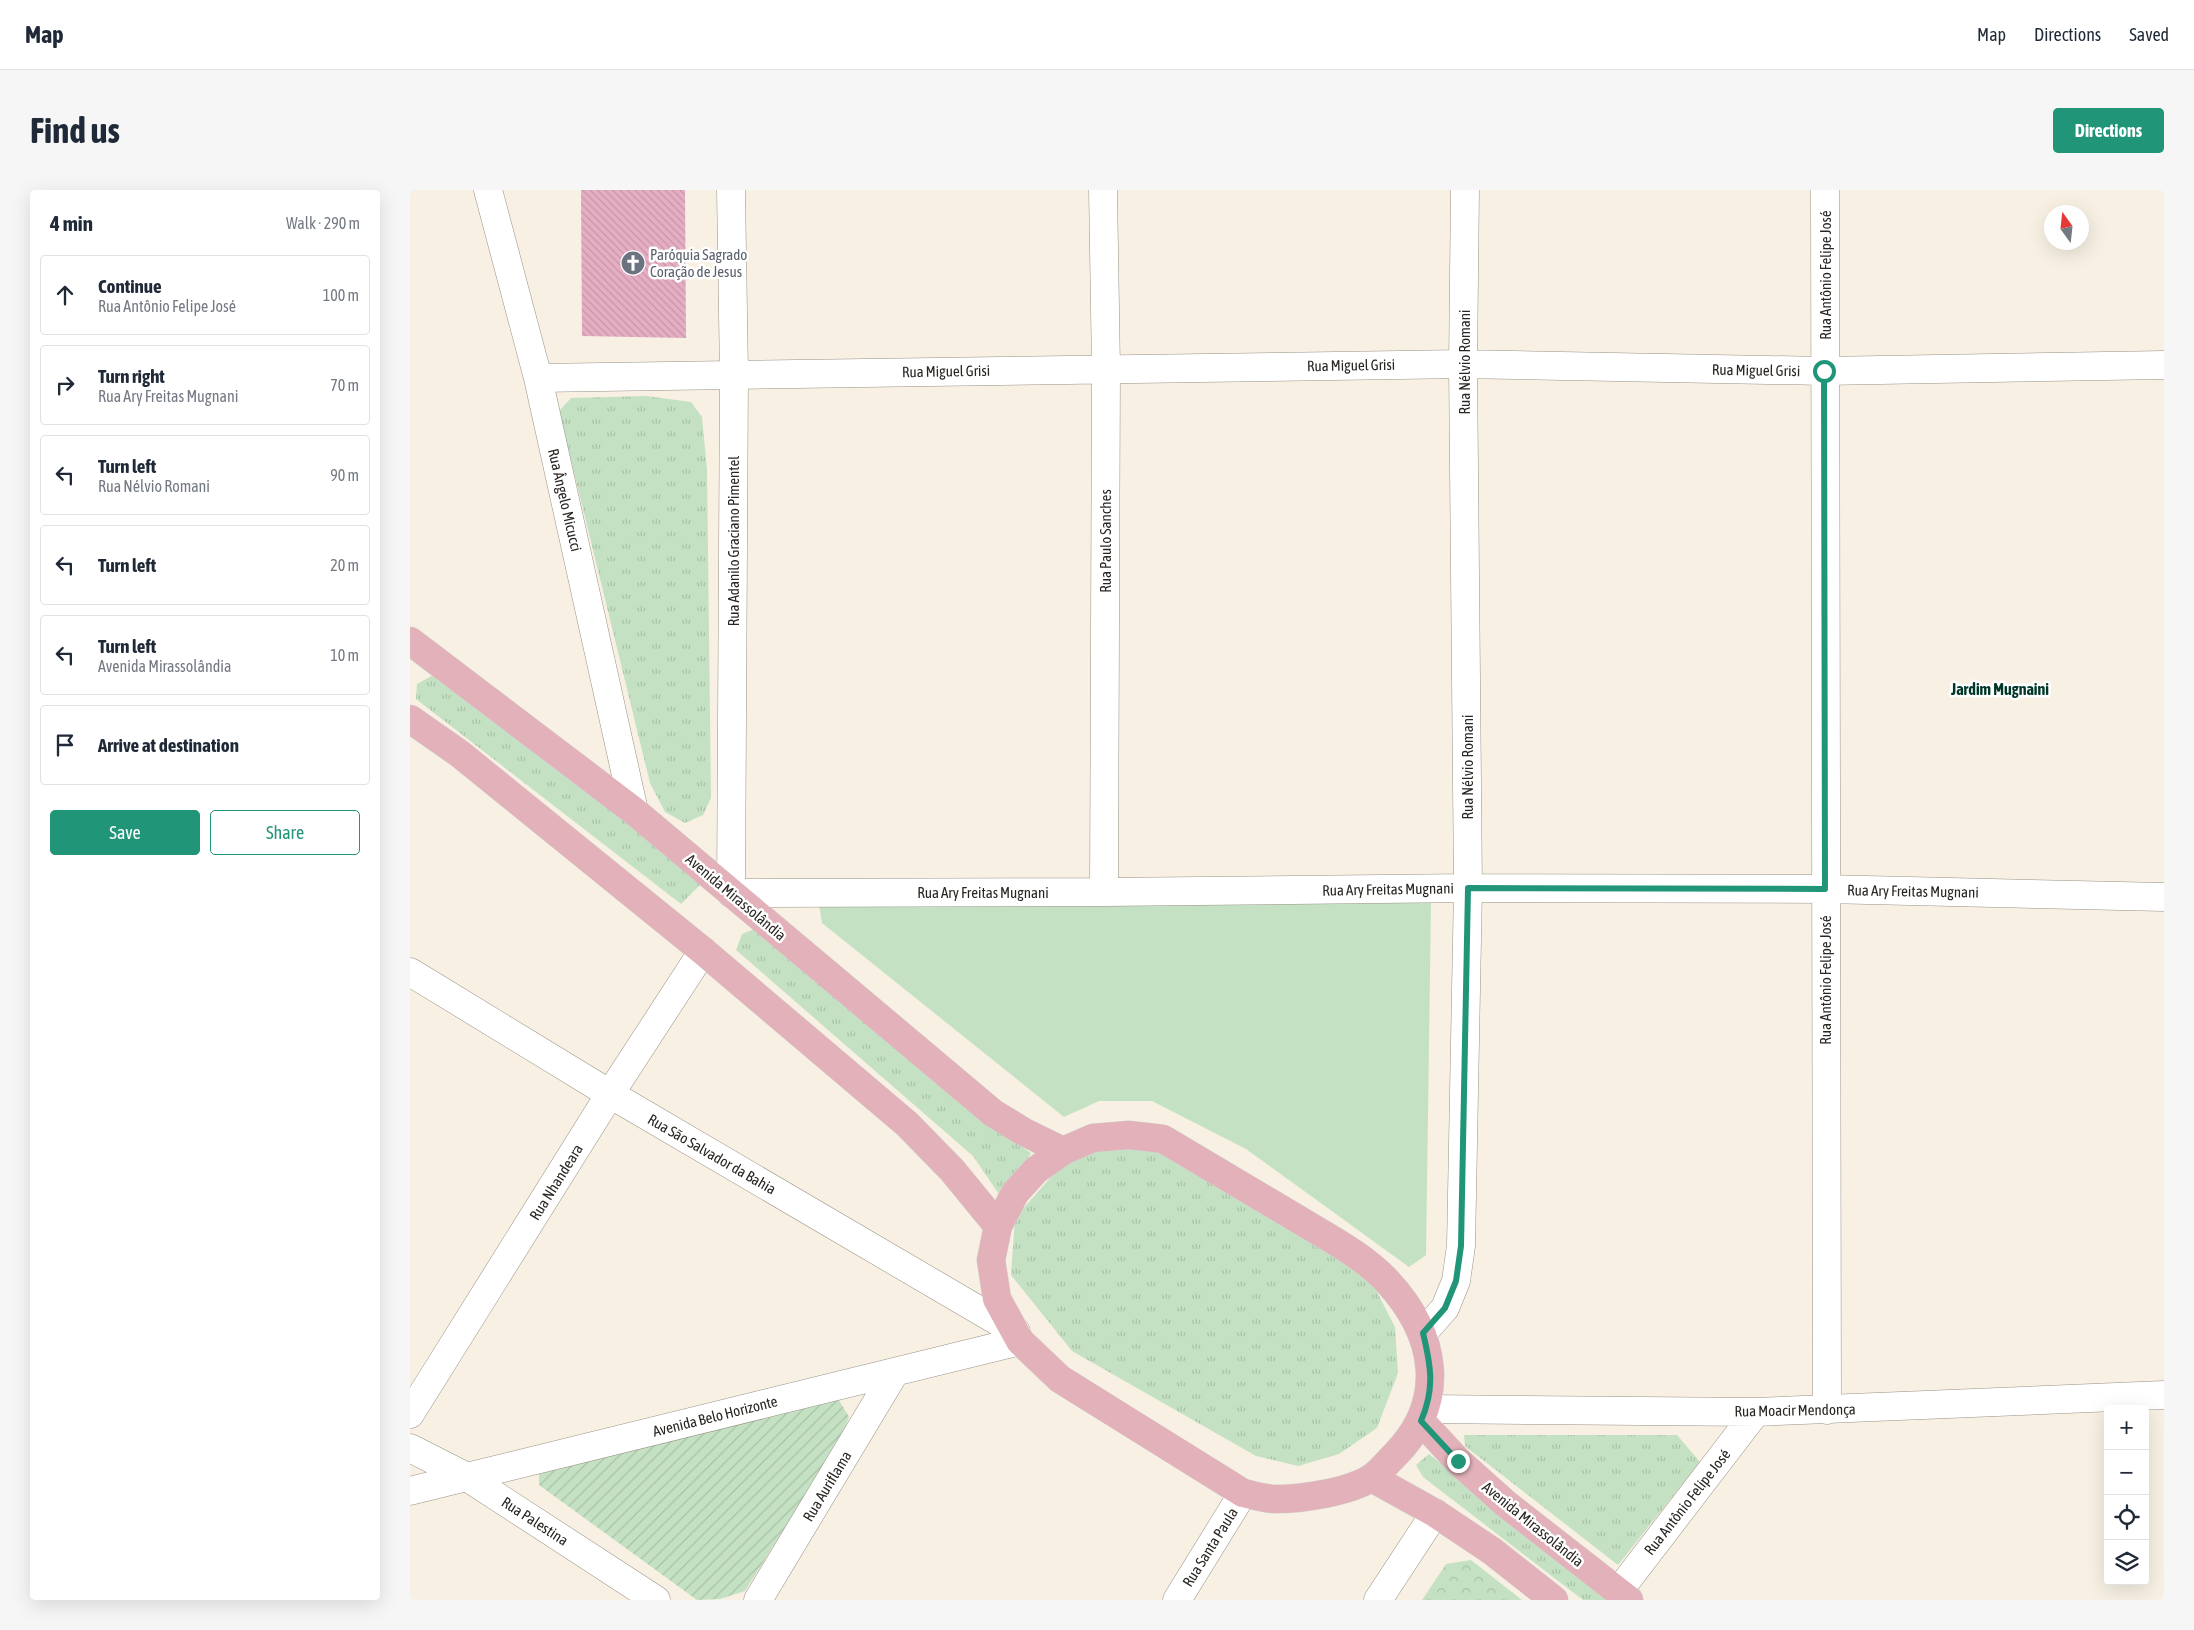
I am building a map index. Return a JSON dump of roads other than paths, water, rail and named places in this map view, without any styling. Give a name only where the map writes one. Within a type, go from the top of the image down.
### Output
[{"type":"main road","name":"Avenida Mirassolândia","points":[[410,641],[634,811],[994,1113],[1024,1132],[1063,1151]]},
{"type":"main road","points":[[410,719],[460,754],[704,951],[907,1124],[952,1170],[998,1226]]},
{"type":"main road","points":[[1129,1135],[1163,1139],[1354,1253],[1386,1280],[1406,1304],[1423,1333],[1430,1360],[1431,1384],[1424,1415],[1401,1449],[1372,1478],[1330,1494],[1301,1498],[1275,1499],[1243,1493],[1060,1380],[1018,1337],[997,1299],[991,1260],[998,1226],[1015,1194],[1036,1170],[1063,1151],[1093,1138],[1129,1135]]},
{"type":"main road","name":"Avenida Mirassolândia","points":[[1424,1415],[1458,1461],[1506,1504],[1624,1596]]},
{"type":"main road","points":[[1372,1478],[1435,1513],[1492,1551],[1554,1600]]},
{"type":"street","name":"Rua Ângelo Micucci","points":[[488,190],[538,378],[634,811]]},
{"type":"street","name":"Rua Adanilo Graciano Pimentel","points":[[731,190],[734,376],[731,893]]},
{"type":"street","name":"Rua Paulo Sanches","points":[[1103,190],[1106,368],[1104,892]]},
{"type":"street","name":"Rua Nélvio Romani","points":[[1423,1333],[1445,1308],[1456,1281],[1461,1246],[1468,888],[1464,364],[1465,190]]},
{"type":"street","name":"Rua Antônio Felipe José","points":[[1825,190],[1827,1410]]},
{"type":"street","name":"Rua Miguel Grisi","points":[[538,378],[1464,364],[1824,371],[2164,365]]},
{"type":"street","name":"Rua Ary Freitas Mugnani","points":[[731,893],[1104,892],[1468,888],[1825,889],[2164,898]]},
{"type":"street","name":"Rua Nhandeara","points":[[410,1414],[610,1094],[704,951]]},
{"type":"street","name":"Rua São Salvador da Bahia","points":[[410,972],[610,1094],[1018,1337]]},
{"type":"street","name":"Avenida Belo Horizonte","points":[[410,1491],[895,1372],[1018,1337]]},
{"type":"street","name":"Rua Auriflama","points":[[758,1600],[895,1372]]},
{"type":"street","name":"Rua Moacir Mendonça","points":[[1424,1415],[1756,1412],[2164,1395]]},
{"type":"street","name":"Rua Antônio Felipe José","points":[[1624,1596],[1756,1412]]},
{"type":"street","name":"Rua Palestina","points":[[410,1448],[467,1477],[656,1600]]},
{"type":"street","name":"Rua Santa Paula","points":[[1177,1600],[1243,1493]]},
{"type":"street","points":[[1378,1600],[1435,1513]]},
{"type":"place","name":"Paróquia Sagrado Coração de Jesus","points":[[633,263]]},
{"type":"district","name":"Jardim Mugnaini","points":[[2000,689]]}]
